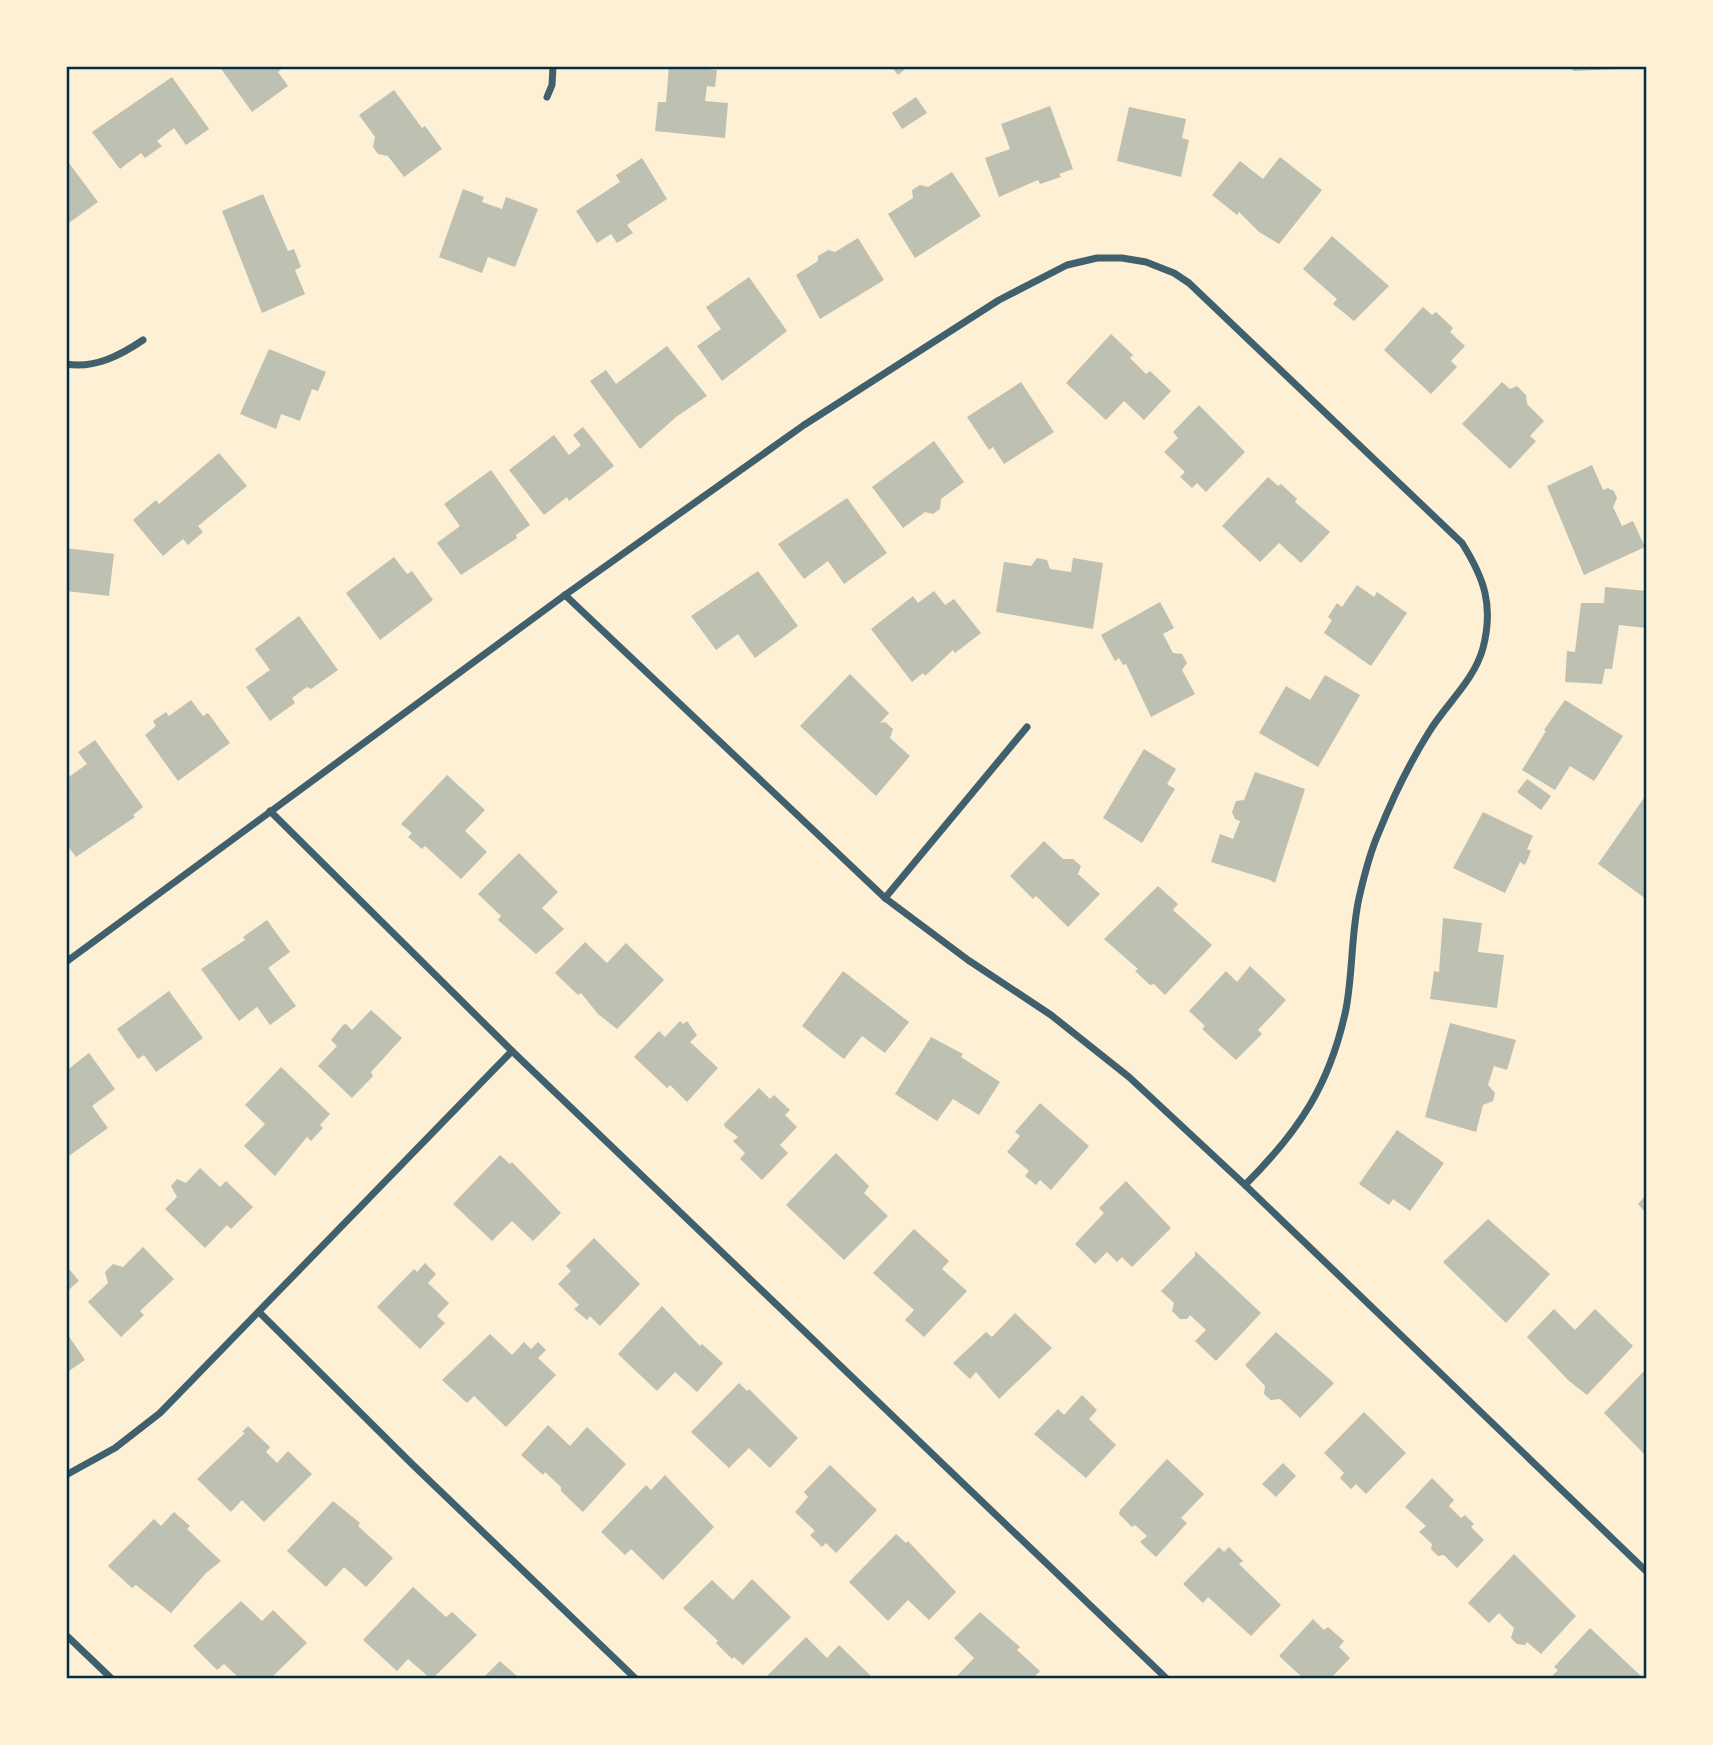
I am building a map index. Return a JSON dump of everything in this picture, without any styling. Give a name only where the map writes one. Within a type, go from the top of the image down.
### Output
[{"type":"street","points":[[547,97],[552,86],[552,66]]},
{"type":"street","points":[[66,962],[565,595],[804,425],[999,300],[1067,265],[1097,258],[1122,257],[1146,262],[1174,273],[1189,284],[1462,543],[1478,568],[1486,597],[1488,620],[1482,649],[1470,677],[1423,741],[1399,784],[1375,840],[1359,899],[1346,1007],[1334,1054],[1320,1089],[1294,1130],[1245,1185]]},
{"type":"street","points":[[66,364],[94,363],[120,355],[143,340]]},
{"type":"street","points":[[565,595],[886,898],[968,960],[1051,1015],[1129,1077],[1647,1571]]},
{"type":"street","points":[[886,898],[1027,727]]},
{"type":"street","points":[[270,811],[512,1051],[1166,1678]]},
{"type":"street","points":[[66,1475],[115,1448],[160,1413],[512,1051]]},
{"type":"street","points":[[259,1312],[412,1464],[635,1678]]},
{"type":"street","points":[[66,1636],[111,1678]]},
{"type":"building","points":[[219,66],[285,66],[278,72],[288,86],[252,112]]},
{"type":"building","points":[[669,66],[707,66],[707,69],[717,70],[715,87],[707,86],[705,101],[728,103],[725,138],[655,131],[658,102],[666,102]]},
{"type":"building","points":[[891,66],[909,66],[898,75]]},
{"type":"building","points":[[1573,66],[1619,66],[1619,69],[1573,71]]},
{"type":"building","points":[[172,77],[209,129],[186,145],[174,128],[157,141],[162,146],[145,158],[141,153],[120,169],[92,132]]},
{"type":"building","points":[[394,90],[422,128],[425,126],[442,149],[404,177],[388,156],[378,154],[373,147],[375,137],[359,115]]},
{"type":"building","points":[[916,97],[927,113],[902,129],[892,113]]},
{"type":"building","points":[[1050,106],[1073,169],[1059,174],[1061,177],[1040,184],[1038,180],[999,197],[985,158],[1010,149],[1001,124]]},
{"type":"building","points":[[1129,107],[1186,119],[1182,138],[1189,140],[1181,177],[1117,161]]},
{"type":"building","points":[[1280,157],[1322,190],[1279,244],[1259,232],[1239,212],[1237,215],[1212,195],[1240,161],[1263,179]]},
{"type":"building","points":[[642,158],[667,199],[627,225],[633,233],[617,243],[611,234],[597,243],[576,211],[620,182],[616,175]]},
{"type":"building","points":[[66,159],[98,202],[66,225]]},
{"type":"building","points":[[952,172],[981,216],[915,258],[888,214],[913,198],[912,190],[920,185],[928,187]]},
{"type":"building","points":[[463,189],[484,197],[482,202],[502,209],[506,197],[538,209],[515,267],[488,257],[482,273],[439,257]]},
{"type":"building","points":[[263,194],[288,251],[294,249],[301,267],[295,270],[305,294],[262,313],[222,211]]},
{"type":"building","points":[[1332,236],[1389,286],[1354,321],[1333,304],[1337,299],[1303,269]]},
{"type":"building","points":[[858,238],[884,280],[820,319],[796,275],[818,261],[818,256],[828,250],[835,252]]},
{"type":"building","points":[[749,277],[787,331],[722,381],[697,346],[721,329],[706,307]]},
{"type":"building","points":[[1423,307],[1432,315],[1436,312],[1453,328],[1450,332],[1465,346],[1451,361],[1457,367],[1431,394],[1384,350]]},
{"type":"building","points":[[1111,334],[1133,355],[1130,358],[1146,374],[1150,371],[1171,391],[1144,420],[1124,401],[1106,420],[1066,383]]},
{"type":"building","points":[[667,346],[707,396],[676,417],[640,449],[590,381],[606,370],[616,384]]},
{"type":"building","points":[[269,349],[326,372],[318,391],[312,389],[300,421],[281,414],[276,429],[240,414]]},
{"type":"building","points":[[1021,382],[1054,432],[1004,464],[993,447],[989,450],[967,417]]},
{"type":"building","points":[[1502,382],[1510,389],[1517,386],[1526,395],[1527,404],[1544,421],[1530,436],[1536,441],[1510,469],[1462,424]]},
{"type":"building","points":[[1199,405],[1245,452],[1206,492],[1197,483],[1192,488],[1180,477],[1185,472],[1164,452],[1178,438],[1173,432]]},
{"type":"building","points":[[583,427],[614,466],[569,501],[567,497],[544,515],[509,470],[554,435],[569,455],[581,445],[573,435]]},
{"type":"building","points":[[934,441],[964,482],[941,499],[940,509],[933,514],[925,512],[903,528],[872,487]]},
{"type":"building","points":[[219,453],[247,486],[198,526],[203,532],[188,545],[183,539],[163,556],[133,520],[156,500],[159,504]]},
{"type":"building","points":[[1592,465],[1603,490],[1608,488],[1614,491],[1617,498],[1613,507],[1622,526],[1633,521],[1645,547],[1584,575],[1547,486]]},
{"type":"building","points":[[491,470],[530,525],[516,535],[517,538],[461,575],[437,543],[460,526],[444,504]]},
{"type":"building","points":[[1268,477],[1278,486],[1281,484],[1297,499],[1295,502],[1330,532],[1301,563],[1279,543],[1260,562],[1222,526]]},
{"type":"building","points":[[847,498],[887,553],[844,584],[828,561],[804,579],[778,544]]},
{"type":"building","points":[[66,548],[114,554],[109,596],[66,591]]},
{"type":"building","points":[[394,557],[407,574],[412,571],[433,600],[380,640],[346,593]]},
{"type":"building","points":[[1037,558],[1047,560],[1050,569],[1071,572],[1073,558],[1103,563],[1093,629],[996,612],[1004,562],[1031,566]]},
{"type":"building","points":[[758,571],[798,626],[755,658],[738,634],[716,650],[691,616]]},
{"type":"building","points":[[1357,585],[1374,597],[1377,592],[1407,613],[1371,666],[1324,633],[1332,620],[1328,617],[1337,603],[1342,607]]},
{"type":"building","points":[[1605,587],[1646,591],[1646,628],[1619,625],[1612,669],[1605,669],[1602,684],[1565,682],[1567,651],[1575,652],[1581,603],[1604,603]]},
{"type":"building","points":[[934,591],[945,605],[954,599],[981,633],[955,653],[953,650],[925,676],[923,673],[912,682],[871,629],[913,596],[918,603]]},
{"type":"building","points":[[1160,602],[1174,628],[1163,634],[1173,653],[1182,654],[1187,663],[1182,670],[1195,694],[1151,717],[1126,664],[1123,665],[1119,658],[1115,661],[1101,635]]},
{"type":"building","points":[[299,616],[338,670],[311,689],[307,687],[292,698],[295,703],[270,721],[246,687],[270,670],[255,649]]},
{"type":"building","points":[[850,674],[889,713],[880,723],[885,722],[893,729],[890,738],[910,756],[876,796],[800,726]]},
{"type":"building","points":[[1325,675],[1360,695],[1318,767],[1259,733],[1286,686],[1310,700]]},
{"type":"building","points":[[191,700],[203,716],[208,713],[230,743],[178,781],[145,735],[156,726],[153,721],[166,712],[169,716]]},
{"type":"building","points":[[1565,700],[1623,736],[1594,781],[1570,766],[1555,790],[1522,770],[1546,731],[1544,730]]},
{"type":"building","points":[[95,740],[143,807],[133,815],[135,817],[76,857],[66,844],[66,800],[70,798],[66,793],[66,779],[87,764],[78,752]]},
{"type":"building","points":[[1144,749],[1176,769],[1167,784],[1175,789],[1142,843],[1103,818]]},
{"type":"building","points":[[1255,772],[1305,789],[1275,883],[1211,862],[1220,834],[1233,839],[1240,821],[1235,819],[1232,812],[1236,801],[1244,800]]},
{"type":"building","points":[[447,775],[485,810],[465,831],[487,852],[461,879],[425,846],[422,849],[408,837],[412,833],[401,824]]},
{"type":"building","points":[[1527,779],[1551,796],[1541,810],[1517,792]]},
{"type":"building","points":[[1646,795],[1646,899],[1598,864]]},
{"type":"building","points":[[1483,812],[1533,836],[1527,849],[1531,851],[1525,865],[1520,862],[1505,893],[1453,868]]},
{"type":"building","points":[[1044,841],[1063,859],[1073,859],[1081,866],[1078,874],[1100,894],[1068,927],[1036,896],[1033,899],[1010,876]]},
{"type":"building","points":[[519,853],[558,892],[542,908],[564,929],[536,954],[498,920],[501,916],[478,894]]},
{"type":"building","points":[[1158,886],[1178,904],[1173,910],[1212,945],[1165,995],[1154,984],[1150,985],[1135,971],[1138,969],[1104,939]]},
{"type":"building","points":[[1443,918],[1482,923],[1478,952],[1504,955],[1497,1008],[1430,999],[1434,971],[1439,972]]},
{"type":"building","points":[[267,920],[290,952],[268,968],[296,1006],[270,1025],[257,1007],[239,1021],[201,969],[245,940],[243,937]]},
{"type":"building","points":[[585,942],[607,963],[626,943],[664,980],[617,1029],[598,1014],[581,993],[578,995],[555,973]]},
{"type":"building","points":[[1250,966],[1286,1000],[1258,1030],[1262,1034],[1236,1060],[1202,1029],[1205,1026],[1189,1011],[1226,971],[1237,982]]},
{"type":"building","points":[[843,971],[909,1022],[885,1053],[862,1036],[844,1059],[802,1026]]},
{"type":"building","points":[[169,991],[203,1038],[156,1072],[144,1055],[138,1059],[117,1029]]},
{"type":"building","points":[[371,1010],[402,1038],[352,1098],[318,1066],[337,1046],[331,1040],[343,1025],[346,1024],[352,1030]]},
{"type":"building","points":[[680,1021],[683,1024],[687,1021],[697,1035],[690,1042],[718,1068],[687,1102],[670,1085],[667,1088],[634,1057],[659,1031],[665,1037]]},
{"type":"building","points":[[1450,1023],[1516,1040],[1507,1070],[1494,1066],[1488,1085],[1495,1093],[1493,1101],[1483,1105],[1476,1132],[1425,1117]]},
{"type":"building","points":[[931,1037],[963,1054],[961,1057],[1000,1082],[979,1115],[953,1099],[937,1121],[895,1094]]},
{"type":"building","points":[[89,1053],[115,1089],[92,1106],[108,1128],[66,1158],[66,1071]]},
{"type":"building","points":[[281,1067],[330,1114],[320,1125],[323,1128],[311,1141],[307,1137],[275,1176],[244,1146],[265,1124],[245,1105]]},
{"type":"building","points":[[759,1088],[770,1099],[774,1095],[790,1110],[785,1115],[797,1127],[780,1145],[788,1153],[762,1180],[740,1159],[745,1153],[733,1141],[738,1137],[724,1124]]},
{"type":"building","points":[[1040,1103],[1089,1146],[1051,1190],[1040,1180],[1036,1185],[1025,1176],[1029,1171],[1007,1152],[1020,1136],[1015,1132]]},
{"type":"building","points":[[1397,1130],[1444,1163],[1410,1211],[1393,1199],[1389,1205],[1359,1184]]},
{"type":"building","points":[[836,1153],[869,1186],[864,1193],[888,1216],[844,1260],[786,1205]]},
{"type":"building","points":[[500,1155],[510,1164],[512,1162],[561,1213],[533,1241],[512,1221],[492,1241],[453,1204]]},
{"type":"building","points":[[200,1168],[220,1187],[226,1181],[253,1207],[231,1229],[227,1225],[205,1248],[165,1209],[177,1197],[171,1186],[177,1179],[186,1183]]},
{"type":"building","points":[[1126,1181],[1171,1228],[1132,1267],[1122,1257],[1117,1262],[1107,1252],[1095,1264],[1075,1244],[1104,1213],[1099,1208]]},
{"type":"building","points":[[1646,1195],[1646,1213],[1638,1204]]},
{"type":"building","points":[[1488,1219],[1550,1274],[1506,1323],[1443,1262]]},
{"type":"building","points":[[914,1229],[949,1261],[942,1269],[967,1291],[924,1337],[905,1320],[914,1310],[873,1273]]},
{"type":"building","points":[[594,1238],[640,1284],[600,1326],[590,1316],[587,1320],[574,1309],[579,1305],[558,1284],[571,1271],[566,1266]]},
{"type":"building","points":[[143,1247],[174,1279],[140,1311],[144,1315],[121,1337],[88,1302],[108,1283],[105,1272],[113,1264],[123,1267]]},
{"type":"building","points":[[1195,1251],[1261,1313],[1216,1361],[1195,1341],[1206,1330],[1190,1315],[1187,1319],[1180,1319],[1172,1311],[1174,1303],[1161,1291],[1195,1256]]},
{"type":"building","points":[[425,1263],[436,1274],[428,1283],[449,1303],[437,1316],[445,1323],[420,1349],[377,1307],[414,1269],[417,1272]]},
{"type":"building","points":[[66,1265],[79,1281],[66,1292]]},
{"type":"building","points":[[662,1306],[700,1346],[702,1344],[723,1363],[697,1392],[675,1372],[657,1391],[618,1354]]},
{"type":"building","points":[[1554,1309],[1575,1330],[1595,1309],[1633,1346],[1587,1395],[1569,1381],[1527,1337]]},
{"type":"building","points":[[1015,1313],[1052,1348],[999,1399],[976,1372],[970,1379],[953,1363],[986,1332],[992,1337]]},
{"type":"building","points":[[66,1332],[85,1360],[66,1373]]},
{"type":"building","points":[[1276,1332],[1334,1383],[1300,1418],[1280,1399],[1271,1400],[1264,1394],[1265,1386],[1245,1365]]},
{"type":"building","points":[[490,1334],[512,1355],[524,1342],[531,1349],[538,1342],[546,1350],[538,1358],[556,1375],[506,1427],[474,1396],[467,1403],[442,1380]]},
{"type":"building","points":[[1644,1371],[1646,1373],[1646,1456],[1604,1413]]},
{"type":"building","points":[[739,1383],[747,1391],[749,1389],[798,1438],[770,1468],[749,1448],[729,1468],[691,1432]]},
{"type":"building","points":[[1082,1395],[1097,1410],[1089,1419],[1116,1445],[1086,1478],[1034,1434],[1058,1409],[1064,1415]]},
{"type":"building","points":[[1364,1412],[1406,1453],[1366,1494],[1356,1484],[1351,1489],[1340,1478],[1344,1473],[1324,1453]]},
{"type":"building","points":[[548,1425],[570,1446],[587,1427],[626,1464],[583,1512],[545,1472],[543,1475],[521,1455]]},
{"type":"building","points":[[248,1426],[270,1447],[266,1452],[277,1463],[288,1451],[312,1474],[264,1522],[242,1500],[231,1512],[197,1479],[245,1433],[242,1432]]},
{"type":"building","points":[[1167,1459],[1204,1494],[1181,1518],[1187,1523],[1156,1557],[1140,1542],[1147,1536],[1135,1525],[1132,1527],[1119,1514]]},
{"type":"building","points":[[1283,1463],[1296,1476],[1276,1497],[1262,1484]]},
{"type":"building","points":[[830,1465],[877,1510],[836,1553],[826,1543],[822,1547],[810,1535],[815,1531],[795,1512],[808,1497],[804,1492]]},
{"type":"building","points":[[665,1475],[714,1527],[663,1580],[631,1549],[625,1555],[601,1532],[646,1485],[651,1490]]},
{"type":"building","points":[[1432,1478],[1454,1500],[1449,1506],[1461,1518],[1465,1515],[1474,1524],[1471,1527],[1484,1540],[1457,1568],[1444,1555],[1438,1556],[1431,1549],[1432,1544],[1419,1532],[1426,1526],[1405,1507]]},
{"type":"building","points":[[333,1501],[360,1523],[358,1526],[393,1558],[366,1587],[344,1567],[326,1587],[287,1551]]},
{"type":"building","points":[[174,1512],[190,1526],[187,1529],[221,1561],[206,1573],[171,1613],[136,1585],[132,1588],[108,1566],[154,1519],[161,1526]]},
{"type":"building","points":[[896,1534],[906,1543],[908,1541],[956,1592],[929,1620],[908,1600],[888,1621],[849,1582]]},
{"type":"building","points":[[1219,1547],[1224,1552],[1229,1547],[1243,1561],[1239,1564],[1281,1605],[1251,1636],[1208,1597],[1203,1603],[1183,1584]]},
{"type":"building","points":[[1514,1554],[1576,1616],[1541,1654],[1527,1642],[1525,1645],[1517,1644],[1511,1638],[1514,1628],[1499,1613],[1489,1623],[1468,1603]]},
{"type":"building","points":[[752,1579],[791,1617],[743,1665],[734,1657],[732,1659],[716,1643],[718,1641],[683,1608],[712,1580],[733,1600]]},
{"type":"building","points":[[413,1587],[446,1617],[452,1612],[477,1635],[433,1678],[408,1659],[397,1671],[363,1640]]},
{"type":"building","points":[[241,1601],[262,1621],[273,1610],[307,1643],[271,1678],[239,1678],[224,1664],[217,1670],[193,1646]]},
{"type":"building","points":[[980,1612],[1020,1647],[1017,1650],[1040,1671],[1033,1678],[957,1676],[974,1658],[954,1638]]},
{"type":"building","points":[[1313,1619],[1324,1630],[1328,1627],[1344,1641],[1339,1647],[1350,1658],[1333,1676],[1336,1678],[1303,1678],[1279,1656]]},
{"type":"building","points":[[1590,1628],[1643,1678],[1550,1678],[1558,1670],[1554,1667]]},
{"type":"building","points":[[806,1637],[827,1658],[839,1645],[873,1678],[765,1678]]},
{"type":"building","points":[[500,1661],[519,1678],[483,1678]]}]
